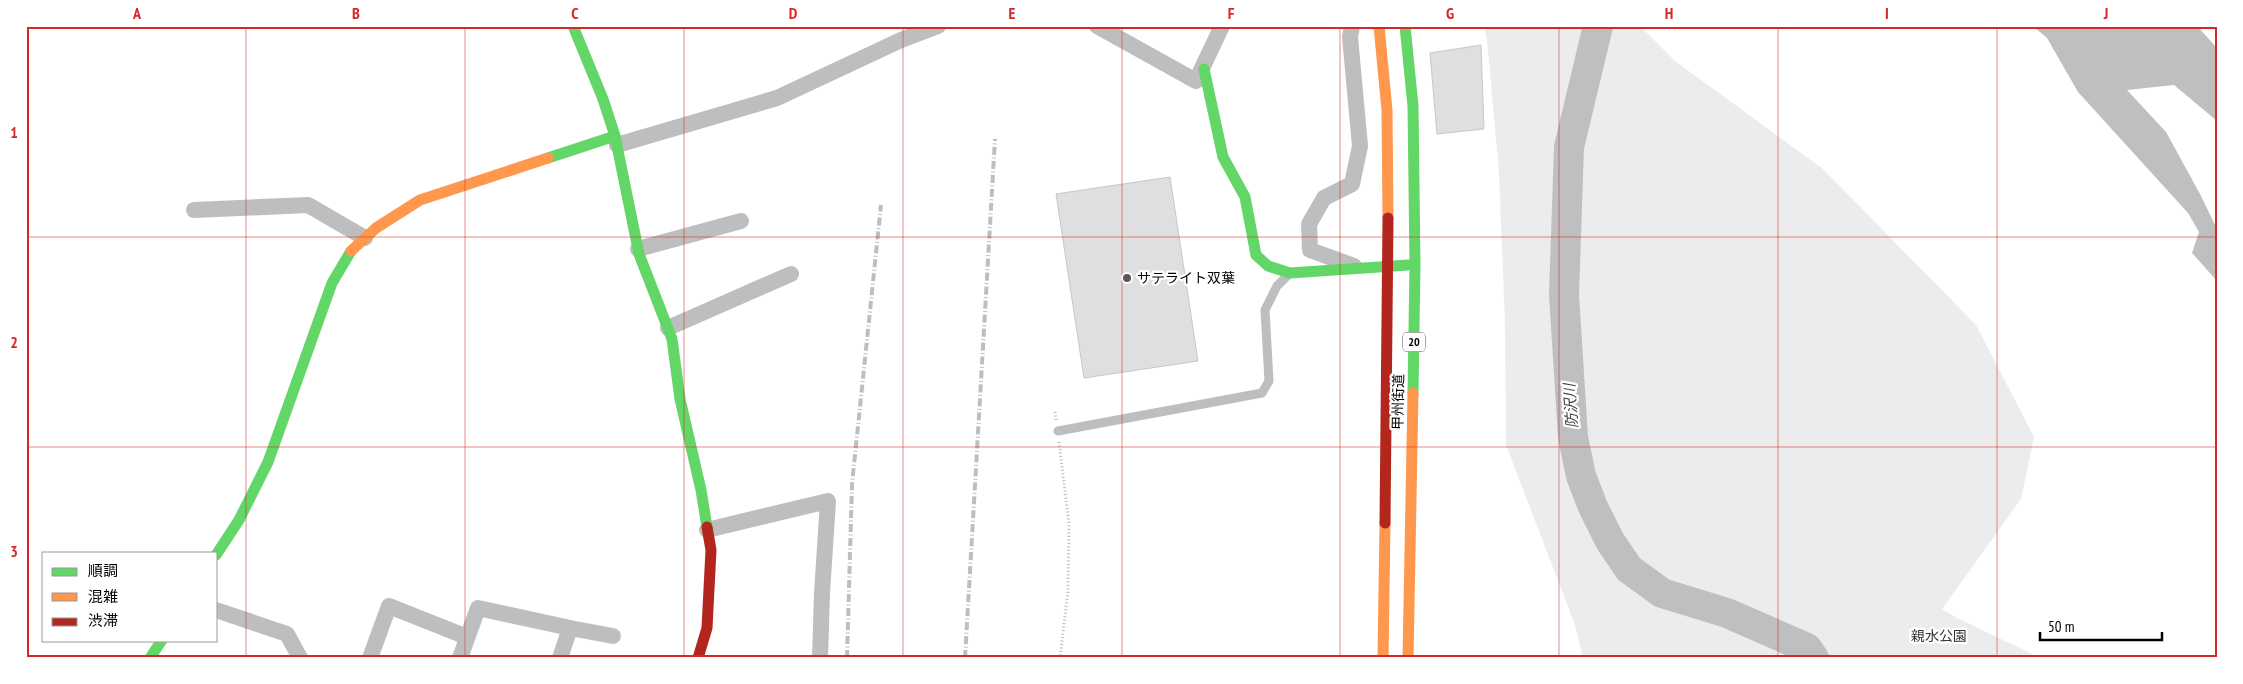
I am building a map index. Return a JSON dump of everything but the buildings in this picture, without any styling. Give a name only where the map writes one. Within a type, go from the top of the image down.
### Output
[{"type":"main road","points":[[573,26],[603,99],[616,140],[638,248],[672,339],[680,399],[701,490],[711,550],[708,628],[698,658]]},
{"type":"main road","name":"甲州街道","points":[[1379,26],[1387,110],[1389,268],[1383,658]]},
{"type":"main road","name":"甲州街道","points":[[1405,26],[1413,106],[1415,264],[1408,658]]},
{"type":"main road","points":[[1204,68],[1223,157],[1245,198],[1256,255],[1268,266],[1290,273],[1389,268],[1415,264]]},
{"type":"main road","points":[[218,552],[239,520],[268,462],[332,283],[348,254],[376,228],[420,200],[616,140]]},
{"type":"main road","points":[[150,658],[161,642]]},
{"type":"street","points":[[616,140],[777,98],[901,40],[938,26]]},
{"type":"street","points":[[1096,26],[1196,81],[1204,68],[1222,26]]},
{"type":"street","points":[[1352,26],[1350,37],[1360,146],[1352,184],[1324,198],[1310,224],[1310,250],[1363,269]]},
{"type":"street","points":[[194,210],[308,205],[366,238]]},
{"type":"street","points":[[638,248],[741,221]]},
{"type":"street","points":[[668,328],[791,274]]},
{"type":"street","points":[[708,530],[828,501],[820,658]]},
{"type":"street","points":[[370,658],[389,606],[468,637]]},
{"type":"street","points":[[460,658],[478,608],[613,636]]},
{"type":"street","points":[[218,611],[287,634],[300,658]]},
{"type":"street","points":[[560,658],[570,628]]},
{"type":"lane","points":[[1058,431],[1262,393],[1269,381],[1266,310],[1277,286],[1290,273]]},
{"type":"path","points":[[1055,412],[1069,524],[1068,591],[1060,658]]},
{"type":"green space","name":"親水公園","points":[[1484,26],[1640,26],[1675,61],[1823,169],[1976,325],[2034,437],[2021,499],[1942,609],[2041,658],[1583,658],[1575,625],[1506,445],[1505,324],[1499,172],[1487,40]]},
{"type":"shaded area","points":[[2033,26],[2197,26],[2217,48],[2217,121],[2174,85],[2127,90],[2166,132],[2217,229],[2217,281],[2192,253],[2199,232],[2188,213],[2078,92],[2047,38]]},
{"type":"waterway","name":"防沢川","points":[[1598,26],[1569,147],[1564,295],[1573,437],[1581,476],[1593,507],[1610,541],[1629,569],[1662,593],[1727,613],[1807,648],[1814,658]]},
{"type":"railway","points":[[965,658],[995,139]]},
{"type":"railway","points":[[847,658],[852,484],[881,205]]},
{"type":"traffic: fast","points":[[573,26],[603,99],[615,136],[639,254],[672,339],[680,399],[701,490],[707,527]]},
{"type":"traffic: fast","points":[[1405,26],[1413,106],[1415,264],[1413,393]]},
{"type":"traffic: fast","points":[[1204,69],[1223,157],[1245,197],[1256,255],[1268,266],[1290,273],[1408,265]]},
{"type":"traffic: fast","points":[[548,158],[615,136]]},
{"type":"traffic: fast","points":[[218,552],[239,520],[268,462],[332,283],[351,251]]},
{"type":"traffic: fast","points":[[150,658],[161,642]]},
{"type":"traffic: slow","points":[[1379,26],[1387,110],[1388,218]]},
{"type":"traffic: slow","points":[[351,251],[376,228],[420,200],[548,158]]},
{"type":"traffic: slow","points":[[1408,658],[1413,393]]},
{"type":"traffic: slow","points":[[1383,658],[1385,523]]},
{"type":"traffic: jam","points":[[1385,523],[1388,218]]},
{"type":"traffic: jam","points":[[698,658],[707,628],[711,550],[707,527]]},
{"type":"place","name":"サテライト双葉","points":[[1127,278]]}]
